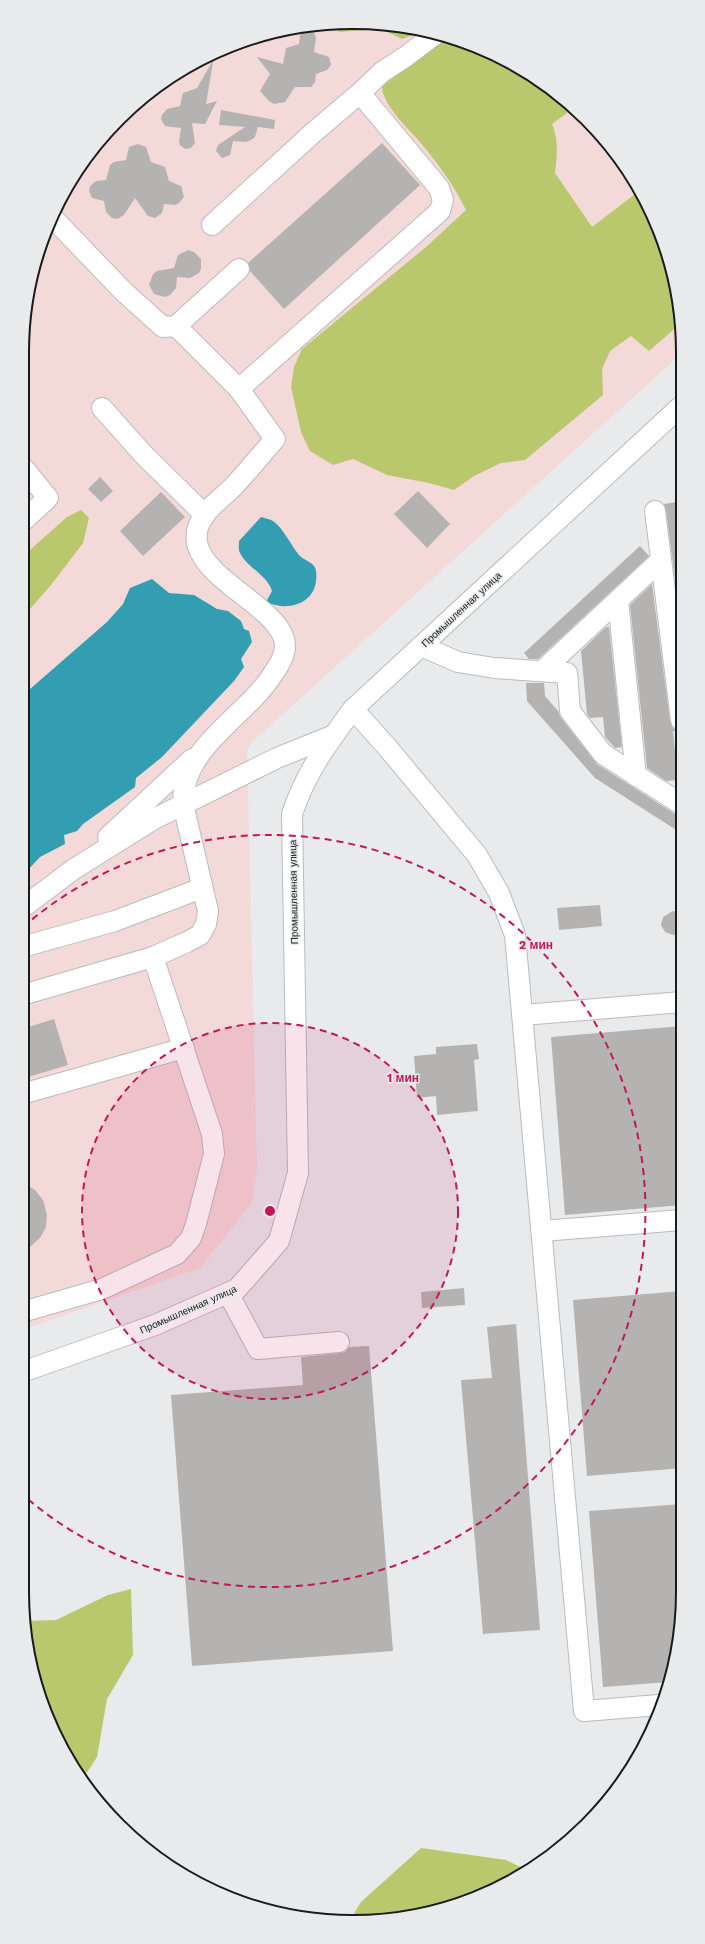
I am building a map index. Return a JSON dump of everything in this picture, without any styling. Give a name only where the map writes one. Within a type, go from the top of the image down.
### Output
[{"type":"street","points":[[212,225],[382,72],[430,38]]},
{"type":"street","points":[[239,389],[440,211],[443,200],[439,188],[360,93]]},
{"type":"street","points":[[57,222],[129,297],[163,327],[176,326],[239,269]]},
{"type":"street","points":[[74,869],[199,752],[268,683],[280,665],[285,646],[282,634],[265,613],[227,583],[203,556],[197,545],[196,533],[205,515],[234,486],[274,438],[239,389],[176,326]]},
{"type":"street","points":[[102,408],[144,455],[205,515]]},
{"type":"street","name":"Промышленная улица","points":[[29,1370],[155,1325],[237,1289],[279,1241],[298,1173],[292,814],[301,789],[320,755],[353,709],[676,411]]},
{"type":"street","points":[[29,475],[48,498],[29,516]]},
{"type":"street","points":[[655,512],[676,680]]},
{"type":"street","points":[[542,671],[661,560]]},
{"type":"street","points":[[618,600],[636,776]]},
{"type":"street","points":[[421,646],[458,662],[494,668],[567,673]]},
{"type":"street","points":[[565,649],[570,711],[603,754],[676,801]]},
{"type":"street","points":[[353,709],[387,747],[477,855],[499,893],[515,936],[584,1712],[655,1705]]},
{"type":"street","points":[[29,903],[74,869],[154,819],[277,758],[334,735]]},
{"type":"street","points":[[29,994],[153,957],[200,935],[206,924],[208,911],[183,804],[183,794],[188,773],[199,752]]},
{"type":"street","points":[[29,945],[115,920],[202,888]]},
{"type":"street","points":[[29,1310],[117,1282],[177,1254],[190,1238],[205,1190],[214,1154],[212,1134],[153,957]]},
{"type":"street","points":[[523,1015],[676,1002]]},
{"type":"street","points":[[29,1092],[184,1048]]},
{"type":"street","points":[[542,1230],[676,1220]]},
{"type":"street","points":[[228,1293],[258,1349],[339,1342]]},
{"type":"shaded area","points":[[352,29],[395,32],[416,35],[456,46],[496,62],[514,72],[566,109],[596,139],[621,173],[643,209],[659,249],[665,269],[673,310],[676,359],[252,742],[247,750],[257,1170],[252,1203],[200,1268],[29,1327],[29,352],[35,289],[46,249],[62,209],[72,191],[109,139],[139,109],[173,84],[209,62],[249,46],[269,40],[289,35],[331,30]]},
{"type":"green space","points":[[336,30],[370,30],[340,32]]},
{"type":"green space","points":[[385,31],[414,35],[402,39]]},
{"type":"green space","points":[[441,42],[496,62],[532,84],[569,112],[552,124],[557,142],[555,173],[592,227],[635,194],[643,209],[659,249],[670,289],[675,329],[649,351],[631,336],[610,351],[602,369],[603,395],[525,460],[501,463],[474,476],[454,490],[429,483],[387,475],[353,459],[333,465],[310,451],[301,432],[291,387],[294,367],[302,349],[426,247],[466,210],[437,163],[387,103],[382,86]]},
{"type":"green space","points":[[81,510],[89,518],[83,543],[51,585],[29,610],[29,551],[67,517]]},
{"type":"green space","points":[[131,1589],[133,1655],[107,1699],[97,1757],[86,1774],[62,1735],[46,1695],[35,1655],[31,1621],[56,1620],[108,1595]]},
{"type":"green space","points":[[421,1848],[506,1860],[521,1867],[496,1882],[456,1898],[416,1909],[353,1915],[361,1902]]},
{"type":"water","points":[[261,517],[272,520],[277,524],[299,555],[312,564],[315,568],[316,582],[313,590],[302,602],[284,606],[266,602],[272,591],[269,585],[262,575],[247,563],[239,552],[239,541]]},
{"type":"water","points":[[152,579],[169,593],[194,595],[217,609],[228,611],[241,621],[244,629],[249,631],[252,642],[241,659],[244,667],[234,681],[162,757],[136,778],[135,787],[83,824],[77,831],[64,835],[65,844],[40,857],[29,869],[29,690],[107,622],[123,604],[130,588]]},
{"type":"building","points":[[314,32],[316,38],[314,52],[329,57],[331,65],[327,70],[316,74],[315,82],[311,87],[295,87],[285,102],[274,104],[269,101],[260,91],[270,74],[257,57],[283,64],[286,48],[299,44],[300,35],[302,33]]},
{"type":"building","points":[[212,62],[206,104],[217,101],[205,124],[192,123],[195,143],[191,148],[185,149],[179,142],[181,128],[165,126],[161,119],[162,115],[167,109],[180,106],[183,93],[197,88]]},
{"type":"building","points":[[221,110],[275,120],[274,129],[258,127],[255,137],[251,140],[246,142],[233,141],[230,155],[222,158],[216,151],[218,145],[245,127],[219,125]]},
{"type":"building","points":[[382,143],[420,185],[284,309],[250,271],[248,263]]},
{"type":"building","points":[[138,144],[146,147],[151,162],[165,167],[169,181],[181,186],[184,197],[175,205],[164,204],[162,213],[155,218],[148,216],[135,198],[124,215],[117,219],[112,218],[106,212],[104,201],[92,198],[89,191],[90,186],[96,181],[106,180],[110,165],[114,162],[126,160],[129,147]]},
{"type":"building","points":[[188,250],[194,252],[201,259],[201,269],[199,273],[190,278],[177,277],[176,288],[170,295],[165,297],[154,294],[149,285],[153,274],[157,271],[174,268],[178,255]]},
{"type":"building","points":[[100,477],[113,491],[101,502],[88,489]]},
{"type":"building","points":[[418,491],[450,524],[427,548],[394,514]]},
{"type":"building","points":[[161,492],[185,517],[143,556],[120,531]]},
{"type":"building","points":[[676,502],[676,587],[666,510],[664,504]]},
{"type":"building","points":[[640,546],[649,556],[538,659],[529,659],[524,653]]},
{"type":"building","points":[[652,584],[670,721],[672,727],[676,730],[673,731],[676,760],[676,780],[666,781],[647,768],[630,605]]},
{"type":"building","points":[[606,627],[609,627],[622,747],[615,748],[605,737],[603,717],[590,718],[587,714],[581,651]]},
{"type":"building","points":[[526,683],[544,683],[545,696],[558,711],[561,718],[597,764],[676,814],[676,830],[595,778],[527,701]]},
{"type":"building","points":[[600,905],[602,926],[559,930],[557,908]]},
{"type":"building","points":[[673,911],[676,912],[676,934],[673,935],[665,932],[661,925],[663,917]]},
{"type":"building","points":[[54,1019],[68,1065],[29,1077],[29,1027]]},
{"type":"building","points":[[676,1027],[676,1206],[565,1215],[551,1037]]},
{"type":"building","points":[[477,1044],[479,1059],[474,1060],[478,1111],[437,1115],[436,1096],[417,1098],[414,1056],[436,1054],[436,1047]]},
{"type":"building","points":[[29,1186],[35,1190],[43,1200],[47,1215],[46,1227],[40,1238],[29,1248]]},
{"type":"building","points":[[464,1288],[465,1305],[422,1308],[421,1292]]},
{"type":"building","points":[[676,1291],[676,1469],[587,1476],[573,1300]]},
{"type":"building","points":[[516,1324],[540,1630],[483,1634],[461,1380],[492,1378],[487,1327]]},
{"type":"building","points":[[369,1346],[393,1651],[192,1666],[171,1395],[303,1385],[301,1357],[340,1353],[345,1352],[349,1347]]},
{"type":"building","points":[[676,1505],[675,1613],[670,1655],[663,1682],[603,1687],[589,1511]]}]
